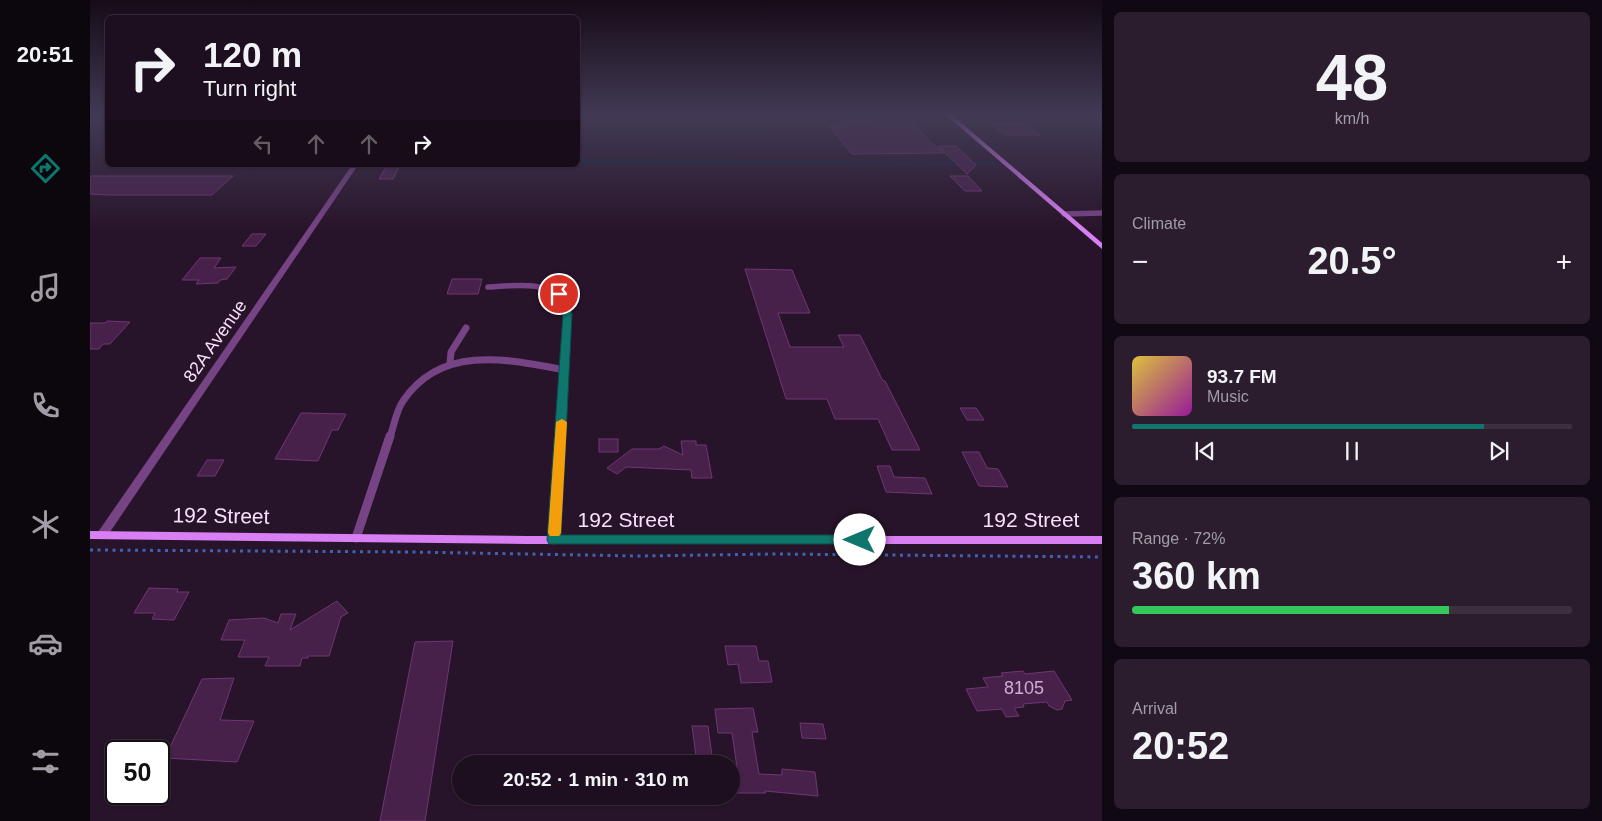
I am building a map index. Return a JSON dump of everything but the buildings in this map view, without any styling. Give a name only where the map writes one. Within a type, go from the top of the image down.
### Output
[{"type":"main road","points":[[994,153],[1102,247]]},
{"type":"main road","name":"192 Street","points":[[96,535],[554,540],[1102,540]]},
{"type":"street","name":"82A Avenue","points":[[96,535],[354,167]]},
{"type":"lane","points":[[1064,214],[1102,213]]},
{"type":"lane","points":[[488,287],[538,287],[549,289],[559,294],[568,314],[554,540]]},
{"type":"lane","points":[[450,363],[450,352],[466,328]]},
{"type":"lane","points":[[356,538],[402,402],[416,385],[431,373],[450,363],[478,358],[565,370]]},
{"type":"path","points":[[90,550],[412,552],[424,554],[639,556],[784,554],[1102,557]]},
{"type":"shaded area","points":[[580,159],[992,161],[998,166],[580,165]]},
{"type":"slow traffic","points":[[555,533],[562,422]]},
{"type":"route","points":[[559,294],[568,314],[554,540],[860,540]]}]
